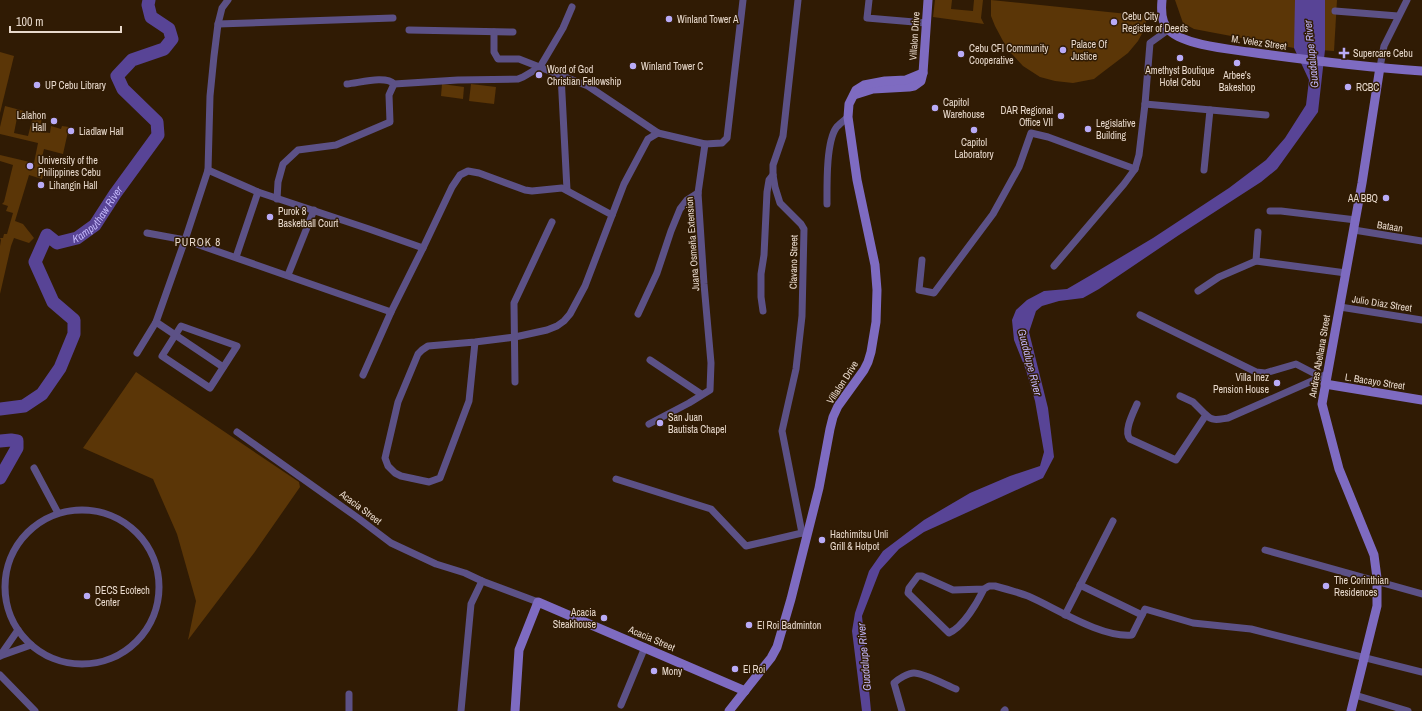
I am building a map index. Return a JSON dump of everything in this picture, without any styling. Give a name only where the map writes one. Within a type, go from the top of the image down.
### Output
[{"type":"street","points":[[137,353],[156,322],[208,170],[210,96],[218,24],[222,8],[228,0]]},
{"type":"street","points":[[494,32],[494,52],[498,59],[519,59],[588,86],[658,133],[705,144],[722,143],[727,138],[743,0]]},
{"type":"street","name":"Clavano Street","points":[[798,0],[783,136],[773,165],[773,175],[780,202],[804,229],[802,316],[796,369],[782,431],[805,533]]},
{"type":"street","points":[[868,0],[867,18],[926,23]]},
{"type":"street","name":"Villalon Drive","points":[[730,711],[771,658],[777,647],[791,599],[805,533],[819,488],[833,417],[838,406],[864,370],[868,362],[876,322],[877,290],[875,265],[858,180],[848,117],[849,104],[856,90],[864,85],[885,81],[906,80],[923,73],[928,0]]},
{"type":"street","points":[[1054,266],[1135,169],[1145,104],[1150,43],[1168,30],[1162,15],[1162,0]]},
{"type":"street","points":[[1380,67],[1384,46],[1406,0]]},
{"type":"street","points":[[347,84],[382,80],[390,81],[394,84],[458,80],[518,79],[540,67],[563,28],[572,7]]},
{"type":"street","points":[[1335,11],[1398,16]]},
{"type":"street","points":[[218,24],[393,18]]},
{"type":"street","points":[[408,30],[513,32]]},
{"type":"street","name":"M. Velez Street","points":[[1168,30],[1181,38],[1216,47],[1286,57],[1422,71]]},
{"type":"street","name":"Andres Abellana Street","points":[[1351,711],[1377,606],[1378,583],[1374,555],[1348,494],[1332,446],[1322,404],[1324,379],[1340,307],[1356,220],[1380,67]]},
{"type":"street","points":[[561,75],[567,190]]},
{"type":"street","points":[[277,199],[278,182],[283,164],[298,150],[336,145],[390,122],[390,95],[394,84]]},
{"type":"street","points":[[1145,104],[1266,115]]},
{"type":"street","points":[[1204,170],[1210,110]]},
{"type":"street","points":[[827,204],[828,168],[832,138],[836,128],[848,117]]},
{"type":"street","points":[[476,342],[469,401],[440,478],[429,482],[401,476],[395,473],[388,466],[385,458],[398,402],[418,354],[428,346],[515,337],[552,328],[564,321],[570,314],[585,286],[624,184],[648,139],[658,133]]},
{"type":"street","points":[[922,260],[919,290],[934,293],[993,214],[1019,167],[1031,133],[1048,137],[1135,169]]},
{"type":"street","name":"Juana Osmeña Extension","points":[[649,424],[689,403],[700,394],[710,390],[711,380],[698,194],[705,144]]},
{"type":"street","points":[[208,170],[277,199],[314,210],[423,248]]},
{"type":"street","points":[[363,374],[391,312],[452,187],[460,175],[468,171],[479,173],[525,190],[532,191],[562,188],[612,215]]},
{"type":"street","points":[[763,311],[761,297],[761,274],[764,255],[767,192],[769,180],[773,175]]},
{"type":"street","points":[[236,257],[258,192]]},
{"type":"street","points":[[638,314],[657,273],[670,231],[680,209],[687,200],[698,194]]},
{"type":"street","points":[[288,275],[314,210]]},
{"type":"street","points":[[1270,211],[1356,220]]},
{"type":"street","points":[[515,382],[514,303],[552,222]]},
{"type":"street","name":"Bataan","points":[[1354,230],[1422,242]]},
{"type":"street","points":[[1256,261],[1258,232]]},
{"type":"street","points":[[147,233],[185,240],[391,312]]},
{"type":"street","points":[[1198,291],[1219,277],[1256,261],[1346,273]]},
{"type":"street","name":"Julio Diaz Street","points":[[1340,307],[1422,320]]},
{"type":"street","points":[[1140,315],[1256,372],[1265,373],[1296,364],[1324,379]]},
{"type":"street","points":[[156,322],[223,366]]},
{"type":"street","points":[[181,326],[237,346],[223,366],[210,388],[162,356],[181,326]]},
{"type":"street","points":[[650,360],[700,394]]},
{"type":"street","points":[[1180,396],[1193,402],[1206,416],[1214,420],[1228,418],[1324,379]]},
{"type":"street","name":"L. Bacayo Street","points":[[1324,379],[1422,400]]},
{"type":"street","points":[[1137,404],[1131,418],[1127,436],[1130,439],[1176,460],[1206,416]]},
{"type":"street","name":"Acacia Street","points":[[237,432],[391,543],[436,564],[465,573],[538,602],[745,691]]},
{"type":"street","points":[[34,468],[58,513]]},
{"type":"street","points":[[616,479],[711,509],[746,546],[805,533]]},
{"type":"street","points":[[82,509],[100,512],[118,518],[133,529],[145,543],[154,559],[159,577],[159,587],[157,605],[150,622],[137,641],[118,655],[101,662],[82,664],[64,662],[46,655],[31,645],[18,630],[9,613],[5,595],[5,577],[9,559],[18,542],[30,528],[46,518],[58,513],[82,509]]},
{"type":"street","points":[[1065,615],[1113,521]]},
{"type":"street","points":[[1265,550],[1378,583],[1422,594]]},
{"type":"street","points":[[984,589],[978,602],[956,630],[949,633],[908,593],[909,588],[918,576],[922,576],[953,590],[984,589],[989,586],[995,586],[1028,597],[1095,628],[1123,636],[1132,635],[1145,609],[1193,623],[1251,629],[1422,672]]},
{"type":"street","points":[[461,711],[471,604],[482,581]]},
{"type":"street","points":[[1080,585],[1142,615]]},
{"type":"street","points":[[515,711],[519,650],[538,602]]},
{"type":"street","points":[[0,656],[18,630]]},
{"type":"street","points":[[0,656],[31,645]]},
{"type":"street","points":[[621,705],[645,647]]},
{"type":"street","points":[[902,711],[894,684],[897,680],[912,672],[956,689]]},
{"type":"street","points":[[0,675],[35,711]]},
{"type":"street","points":[[349,711],[350,694]]},
{"type":"street","points":[[1355,695],[1408,711]]},
{"type":"shaded area","points":[[935,0],[952,0],[951,9],[973,11],[974,0],[983,0],[981,18],[984,24],[933,17]]},
{"type":"shaded area","points":[[991,0],[1147,16],[1145,28],[1138,41],[1128,53],[1094,79],[1073,83],[1055,81],[1040,77],[1023,66],[1010,52],[995,26],[991,16]]},
{"type":"shaded area","points":[[1175,0],[1337,0],[1334,51],[1294,48],[1194,29],[1183,23]]},
{"type":"shaded area","points":[[0,52],[14,56],[0,113]]},
{"type":"shaded area","points":[[442,84],[464,87],[463,99],[441,96]]},
{"type":"shaded area","points":[[471,84],[496,87],[494,104],[469,101]]},
{"type":"shaded area","points":[[5,106],[24,111],[23,114],[18,113],[14,133],[28,136],[34,113],[43,114],[40,127],[44,128],[43,132],[50,133],[51,126],[61,129],[62,126],[69,127],[63,154],[44,149],[39,170],[44,172],[42,179],[29,175],[15,221],[23,224],[34,238],[29,243],[14,238],[0,294],[0,238],[3,238],[4,234],[7,234],[13,213],[6,211],[8,206],[2,204],[4,202],[13,165],[0,161],[0,155],[34,163],[38,143],[0,134],[0,127]]},
{"type":"shaded area","points":[[136,372],[299,482],[300,487],[254,553],[188,640],[196,601],[177,534],[153,479],[83,448]]},
{"type":"water","name":"Guadalupe River","points":[[1295,0],[1325,0],[1325,50],[1318,112],[1277,169],[1261,182],[1099,289],[1083,298],[1059,301],[1042,306],[1036,311],[1029,332],[1048,408],[1054,457],[1043,478],[924,532],[899,549],[880,570],[862,616],[871,711],[862,711],[852,631],[855,613],[869,571],[883,551],[924,520],[970,493],[1010,476],[1040,466],[1044,452],[1035,401],[1026,370],[1014,340],[1012,320],[1016,310],[1027,300],[1044,291],[1067,289],[1153,238],[1229,188],[1266,160],[1285,138],[1306,105],[1309,80],[1294,48]]},
{"type":"waterway","name":"Kamputhaw River","points":[[0,409],[24,406],[42,394],[60,368],[74,334],[74,320],[53,302],[35,262],[47,235],[57,243],[77,238],[95,225],[115,194],[158,135],[157,122],[123,89],[117,76],[132,60],[164,49],[172,39],[169,29],[151,17],[148,5],[149,0]]},
{"type":"waterway","name":"Kamputhaw River","points":[[0,441],[17,441],[17,448],[0,478]]},
{"type":"place","name":"Winland Tower A","points":[[669,19]]},
{"type":"place","name":"Cebu City Register of Deeds","points":[[1114,22]]},
{"type":"place","name":"Palace Of Justice","points":[[1063,50]]},
{"type":"place","name":"Supercare Cebu","points":[[1344,53]]},
{"type":"place","name":"Cebu CFI Community Cooperative","points":[[961,54]]},
{"type":"place","name":"Amethyst Boutique Hotel Cebu","points":[[1180,58]]},
{"type":"place","name":"Arbee's Bakeshop","points":[[1237,63]]},
{"type":"place","name":"Winland Tower C","points":[[633,66]]},
{"type":"place","name":"Word of God Christian Fellowship","points":[[539,75]]},
{"type":"place","name":"UP Cebu Library","points":[[37,85]]},
{"type":"place","name":"RCBC","points":[[1348,87]]},
{"type":"place","name":"Capitol Warehouse","points":[[935,108]]},
{"type":"place","name":"DAR Regional Office VII","points":[[1061,116]]},
{"type":"place","name":"Lalahon Hall","points":[[54,121]]},
{"type":"place","name":"Legislative Building","points":[[1088,129]]},
{"type":"place","name":"Capitol Laboratory","points":[[974,130]]},
{"type":"place","name":"Liadlaw Hall","points":[[71,131]]},
{"type":"place","name":"University of the Philippines Cebu","points":[[30,166]]},
{"type":"place","name":"Lihangin Hall","points":[[41,185]]},
{"type":"place","name":"AA BBQ","points":[[1386,198]]},
{"type":"place","name":"Purok 8 Basketball Court","points":[[270,217]]},
{"type":"place","name":"Villa Inez Pension House","points":[[1277,383]]},
{"type":"place","name":"San Juan Bautista Chapel","points":[[660,423]]},
{"type":"place","name":"Hachimitsu Unli Grill & Hotpot","points":[[822,540]]},
{"type":"place","name":"The Corinthian Residences","points":[[1326,586]]},
{"type":"place","name":"DECS Ecotech Center","points":[[87,596]]},
{"type":"place","name":"Acacia Steakhouse","points":[[604,618]]},
{"type":"place","name":"El Roi Badminton","points":[[749,625]]},
{"type":"place","name":"El Roi","points":[[735,669]]},
{"type":"place","name":"Mony","points":[[654,671]]},
{"type":"district","name":"PUROK 8","points":[[198,242]]}]
